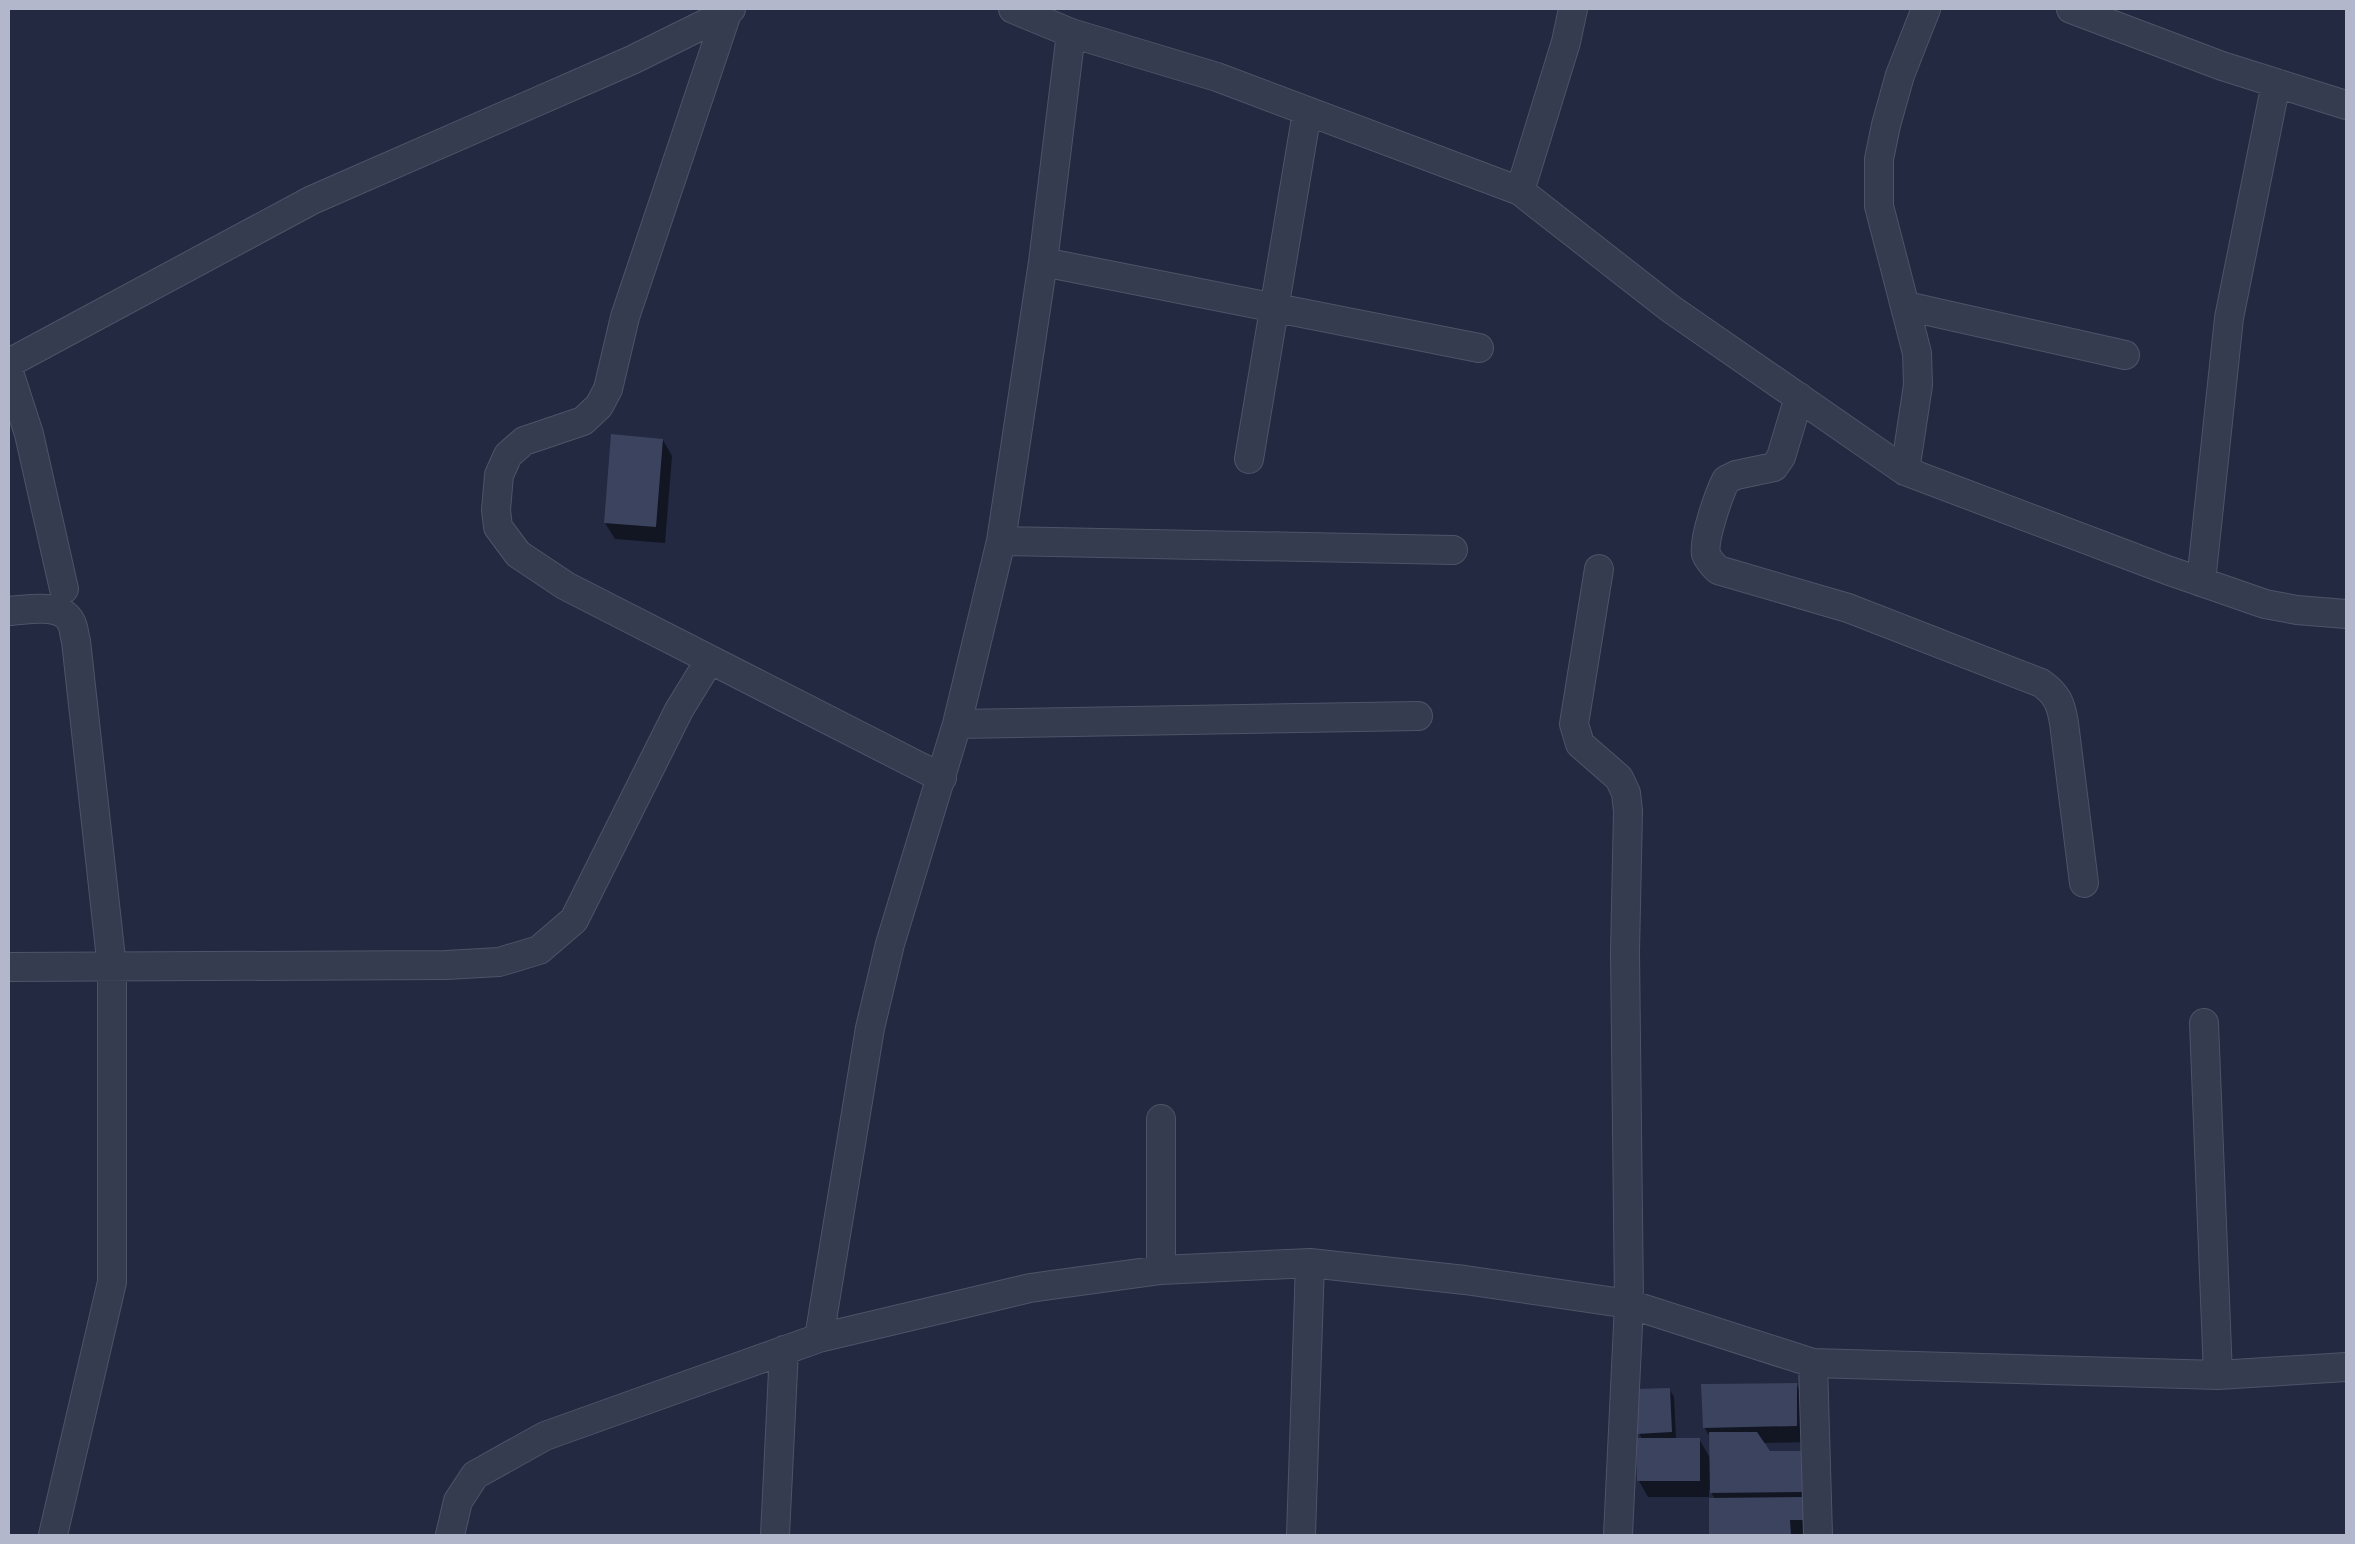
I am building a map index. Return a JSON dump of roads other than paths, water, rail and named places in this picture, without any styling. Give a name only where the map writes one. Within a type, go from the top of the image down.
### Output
[{"type":"street","points":[[1013,9],[1071,33],[1217,77],[1520,191],[1670,309],[1905,471],[2200,582],[2265,604],[2297,610],[2346,614]]},
{"type":"street","points":[[1520,191],[1566,42],[1573,9]]},
{"type":"street","points":[[1905,471],[1918,386],[1917,353],[1879,206],[1879,158],[1900,75],[1926,9]]},
{"type":"street","points":[[2071,9],[2222,66],[2346,105]]},
{"type":"street","points":[[9,363],[312,200],[632,60],[729,11]]},
{"type":"street","points":[[729,11],[625,317],[608,389],[598,406],[583,421],[524,441],[508,455],[499,475],[496,510],[498,526],[518,554],[566,586],[709,661],[942,778]]},
{"type":"street","points":[[819,1338],[870,1028],[890,944],[957,724],[1001,540],[1043,262],[1071,33]]},
{"type":"street","points":[[2200,582],[2229,318],[2276,83]]},
{"type":"street","points":[[1249,459],[1307,112]]},
{"type":"street","points":[[1043,262],[1274,306],[1479,348]]},
{"type":"street","points":[[1906,306],[2125,355]]},
{"type":"street","points":[[9,372],[29,434],[64,589]]},
{"type":"street","points":[[1799,397],[1781,457],[1774,467],[1736,475],[1726,480],[1706,542],[1706,554],[1710,562],[1718,570],[1874,617],[2041,683],[2052,691],[2060,702],[2064,723],[2084,883]]},
{"type":"street","points":[[1001,540],[1453,550]]},
{"type":"street","points":[[1599,569],[1574,724],[1580,744],[1618,778],[1626,793],[1628,811],[1625,952],[1629,1304],[1618,1535]]},
{"type":"street","points":[[9,611],[45,609],[61,611],[71,621],[76,641],[112,968],[112,1282],[53,1535]]},
{"type":"street","points":[[9,968],[446,965],[499,962],[539,950],[574,920],[679,710],[709,661]]},
{"type":"street","points":[[957,724],[1418,716]]},
{"type":"street","points":[[2204,1023],[2218,1375]]},
{"type":"street","points":[[1161,1119],[1161,1270]]},
{"type":"street","points":[[1301,1535],[1310,1262]]},
{"type":"street","points":[[450,1535],[458,1501],[474,1475],[545,1436],[819,1338],[1030,1288],[1161,1270],[1310,1262],[1465,1280],[1629,1304],[1813,1363],[2218,1375],[2346,1367]]},
{"type":"street","points":[[775,1535],[784,1350]]},
{"type":"street","points":[[1813,1363],[1818,1535]]}]
